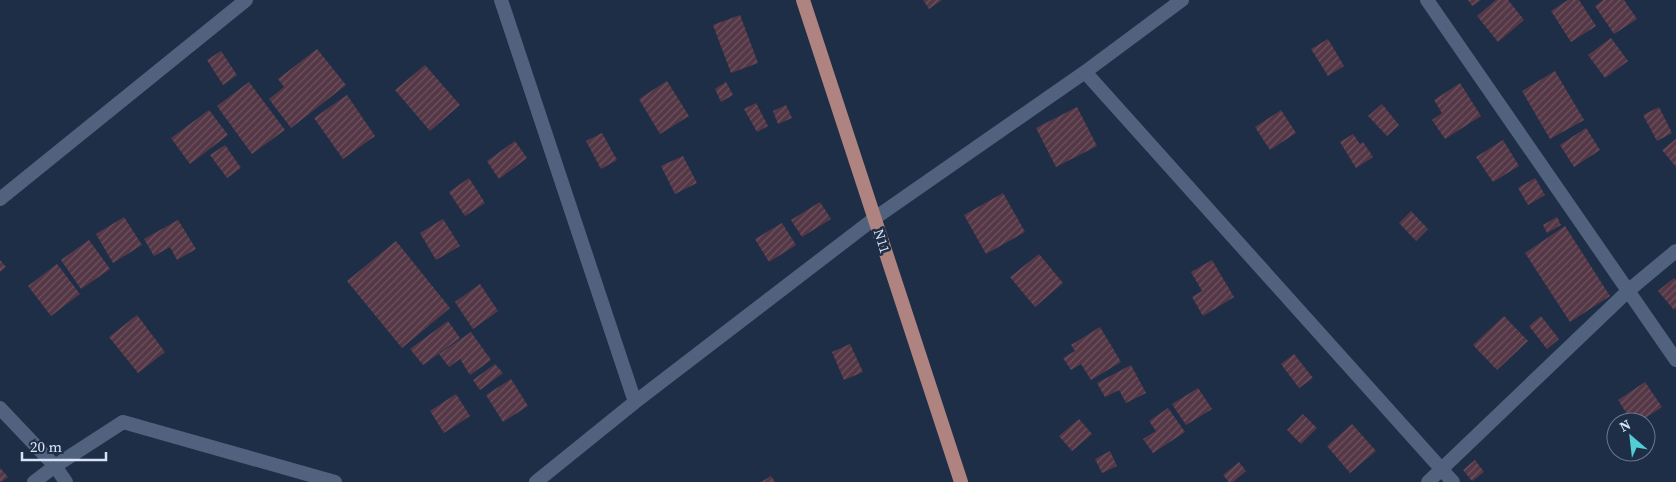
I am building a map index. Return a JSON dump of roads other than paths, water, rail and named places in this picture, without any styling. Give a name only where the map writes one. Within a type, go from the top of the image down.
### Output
[{"type":"main road","name":"N11","points":[[803,0],[961,482]]},
{"type":"street","points":[[0,199],[246,0]]},
{"type":"street","points":[[500,0],[635,402]]},
{"type":"street","points":[[536,482],[635,402],[875,218],[1085,72],[1182,0]]},
{"type":"street","points":[[1427,0],[1676,360]]},
{"type":"street","points":[[1085,72],[1453,482]]},
{"type":"street","points":[[1428,482],[1629,290],[1676,251]]},
{"type":"street","points":[[0,408],[55,466],[66,482]]},
{"type":"street","points":[[34,482],[55,466],[123,422],[335,482]]}]
